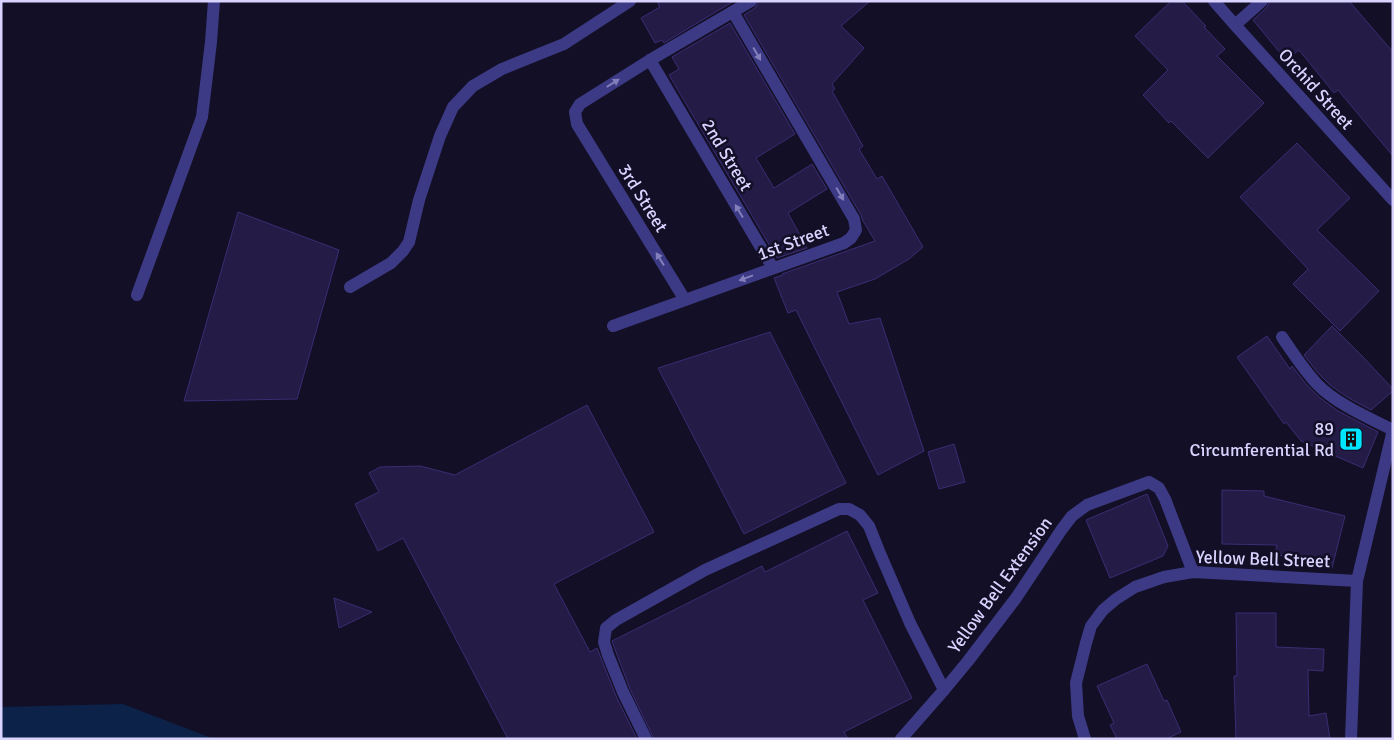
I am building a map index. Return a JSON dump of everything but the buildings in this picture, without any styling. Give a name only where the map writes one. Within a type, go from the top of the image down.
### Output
[{"type":"street","points":[[137,295],[202,117],[214,1]]},
{"type":"street","points":[[350,287],[391,263],[409,242],[419,200],[440,136],[453,107],[472,86],[502,69],[564,44],[630,1]]},
{"type":"street","points":[[650,60],[751,1]]},
{"type":"street","name":"Orchid Street","points":[[1214,1],[1393,200]]},
{"type":"street","points":[[1234,25],[1262,1]]},
{"type":"street","name":"1st Street","points":[[613,326],[844,243],[851,238],[856,230],[854,219],[733,12]]},
{"type":"street","name":"3rd Street","points":[[650,60],[580,104],[575,112],[577,124],[685,300]]},
{"type":"street","name":"2nd Street","points":[[650,60],[773,268]]},
{"type":"street","points":[[1282,337],[1304,369],[1318,385],[1364,416],[1393,430],[1357,580],[1351,739]]},
{"type":"street","name":"Yellow Bell Extension","points":[[901,739],[944,690],[1016,598],[1072,516],[1087,505],[1149,482],[1159,488],[1193,572]]},
{"type":"street","points":[[646,739],[623,692],[608,655],[604,642],[606,628],[616,620],[705,570],[839,509],[849,509],[860,515],[869,526],[910,623],[944,690]]},
{"type":"street","name":"Yellow Bell Street","points":[[1085,739],[1078,716],[1076,683],[1091,626],[1102,610],[1135,587],[1164,577],[1193,572],[1357,580]]},
{"type":"water","points":[[123,704],[214,739],[1,739],[1,707]]},
{"type":"place","name":"89 Circumferential Rd","points":[[1351,439]]}]
